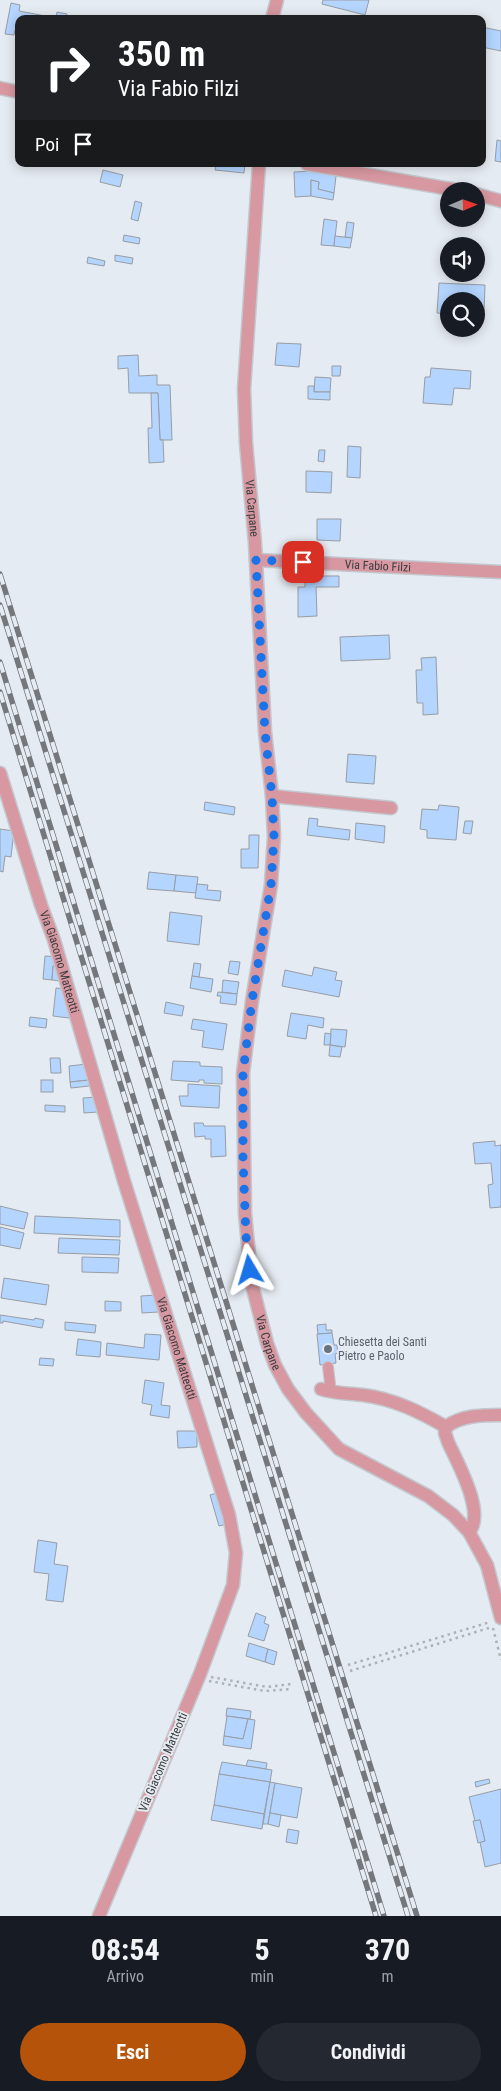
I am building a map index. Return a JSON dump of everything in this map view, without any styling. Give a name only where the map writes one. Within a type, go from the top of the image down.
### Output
[{"type":"street","points":[[273,15],[277,0]]},
{"type":"street","points":[[0,88],[15,91]]},
{"type":"street","name":"Via Carpane","points":[[259,167],[244,389],[246,443],[256,560],[265,732],[272,796],[274,837],[271,885],[252,1001],[243,1073],[243,1158],[246,1236],[252,1286],[267,1343],[275,1365],[288,1389],[306,1413],[339,1449],[428,1496],[469,1532],[487,1565],[497,1622]]},
{"type":"street","points":[[323,167],[440,187]]},
{"type":"street","points":[[485,197],[501,201]]},
{"type":"street","name":"Via Fabio Filzi","points":[[256,560],[501,572]]},
{"type":"street","name":"Via Giacomo Matteotti","points":[[0,774],[41,905],[54,940],[124,1181],[229,1515],[236,1553],[233,1585],[224,1611],[200,1674],[98,1916]]},
{"type":"street","points":[[272,796],[391,808]]},
{"type":"street","points":[[328,1367],[326,1391],[365,1395],[399,1403],[446,1427]]},
{"type":"street","points":[[469,1532],[474,1523],[472,1500],[448,1442],[445,1433],[446,1427],[450,1423],[469,1417],[501,1415]]},
{"type":"path","points":[[348,1665],[492,1621],[497,1622]]},
{"type":"path","points":[[497,1622],[501,1660]]},
{"type":"path","points":[[350,1671],[497,1622]]},
{"type":"path","points":[[207,1676],[267,1687],[291,1684]]},
{"type":"path","points":[[216,1683],[265,1691],[291,1689]]},
{"type":"building","points":[[323,0],[369,0],[365,15],[322,4]]},
{"type":"building","points":[[11,3],[20,5],[19,11],[40,15],[15,15],[14,35],[5,34]]},
{"type":"building","points":[[57,12],[67,15],[56,15]]},
{"type":"building","points":[[486,28],[501,31],[501,51],[486,48]]},
{"type":"building","points":[[497,140],[501,141],[501,162],[495,161]]},
{"type":"building","points":[[216,167],[245,167],[244,173],[215,170]]},
{"type":"building","points":[[103,170],[123,175],[120,187],[100,182]]},
{"type":"building","points":[[311,171],[336,176],[334,193],[318,189],[319,182],[311,180],[311,196],[295,197],[294,172]]},
{"type":"building","points":[[311,180],[319,182],[318,189],[334,193],[333,200],[311,196]]},
{"type":"building","points":[[135,201],[142,203],[138,221],[131,219]]},
{"type":"building","points":[[324,219],[337,221],[334,246],[321,245]]},
{"type":"building","points":[[347,222],[354,223],[352,238],[345,237]]},
{"type":"building","points":[[124,235],[140,238],[139,244],[123,241]]},
{"type":"building","points":[[335,236],[352,238],[350,248],[334,246]]},
{"type":"building","points":[[115,255],[133,258],[132,264],[115,261]]},
{"type":"building","points":[[88,257],[105,261],[104,266],[87,263]]},
{"type":"building","points":[[439,283],[485,285],[485,292],[440,292],[440,313],[437,313]]},
{"type":"building","points":[[277,343],[301,344],[299,367],[275,365]]},
{"type":"building","points":[[138,355],[139,376],[157,375],[157,385],[170,385],[172,440],[160,440],[158,393],[129,393],[128,368],[118,369],[118,356]]},
{"type":"building","points":[[332,366],[341,366],[340,376],[332,376]]},
{"type":"building","points":[[431,368],[471,371],[470,389],[454,388],[452,405],[423,403],[425,377],[430,377]]},
{"type":"building","points":[[315,377],[331,378],[330,392],[314,392]]},
{"type":"building","points":[[308,386],[314,386],[314,392],[330,392],[330,400],[308,399]]},
{"type":"building","points":[[151,393],[158,393],[160,440],[163,440],[164,462],[149,463],[148,428],[152,428]]},
{"type":"building","points":[[348,446],[361,447],[360,478],[347,477]]},
{"type":"building","points":[[319,450],[325,450],[324,462],[318,461]]},
{"type":"building","points":[[306,471],[332,472],[331,493],[306,492]]},
{"type":"building","points":[[317,519],[341,519],[340,541],[317,540]]},
{"type":"building","points":[[305,567],[322,567],[322,576],[339,576],[339,587],[316,587],[317,616],[298,617],[298,587],[305,587]]},
{"type":"building","points":[[389,635],[390,659],[341,661],[340,637]]},
{"type":"building","points":[[436,657],[438,714],[423,715],[423,703],[417,703],[416,670],[422,670],[421,658]]},
{"type":"building","points":[[348,754],[376,756],[374,784],[346,782]]},
{"type":"building","points":[[205,802],[235,807],[234,815],[204,810]]},
{"type":"building","points":[[439,805],[459,807],[456,840],[427,838],[427,830],[420,829],[422,809],[438,810]]},
{"type":"building","points":[[309,818],[318,819],[317,826],[350,830],[349,840],[307,835]]},
{"type":"building","points":[[465,821],[473,821],[471,834],[463,833]]},
{"type":"building","points":[[356,823],[385,826],[384,843],[355,839]]},
{"type":"building","points":[[0,829],[14,831],[11,857],[5,856],[3,872],[0,871]]},
{"type":"building","points":[[249,835],[259,835],[258,868],[241,868],[241,849],[249,849]]},
{"type":"building","points":[[149,872],[176,875],[174,891],[147,889]]},
{"type":"building","points":[[176,875],[198,877],[196,893],[174,891]]},
{"type":"building","points":[[197,884],[208,885],[207,890],[221,891],[220,901],[195,898]]},
{"type":"building","points":[[170,912],[202,916],[199,945],[167,941]]},
{"type":"building","points":[[45,956],[59,957],[58,966],[53,966],[52,980],[43,979]]},
{"type":"building","points":[[230,961],[240,962],[238,975],[228,973]]},
{"type":"building","points":[[194,963],[201,964],[199,977],[192,976]]},
{"type":"building","points":[[53,966],[58,966],[60,981],[52,980]]},
{"type":"building","points":[[314,967],[337,972],[335,980],[342,981],[339,997],[282,986],[285,970],[312,976]]},
{"type":"building","points":[[192,976],[213,979],[211,992],[190,988]]},
{"type":"building","points":[[223,980],[239,982],[237,994],[222,992]]},
{"type":"building","points":[[56,988],[66,989],[71,998],[69,1018],[53,1016]]},
{"type":"building","points":[[218,992],[237,994],[236,1005],[220,1003],[221,996],[217,996]]},
{"type":"building","points":[[166,1002],[184,1006],[182,1016],[164,1013]]},
{"type":"building","points":[[291,1013],[324,1018],[323,1028],[308,1025],[306,1039],[287,1036]]},
{"type":"building","points":[[30,1017],[47,1019],[46,1028],[29,1026]]},
{"type":"building","points":[[193,1019],[227,1024],[223,1050],[202,1047],[204,1031],[191,1029]]},
{"type":"building","points":[[331,1029],[347,1030],[345,1047],[330,1045]]},
{"type":"building","points":[[325,1033],[331,1034],[330,1045],[324,1045]]},
{"type":"building","points":[[330,1045],[342,1047],[340,1057],[329,1056]]},
{"type":"building","points":[[50,1058],[60,1058],[61,1073],[51,1073]]},
{"type":"building","points":[[173,1061],[200,1062],[200,1066],[222,1067],[222,1084],[204,1083],[204,1080],[199,1080],[199,1082],[171,1080]]},
{"type":"building","points":[[87,1064],[89,1080],[70,1082],[69,1066]]},
{"type":"building","points":[[41,1080],[53,1080],[53,1092],[41,1092]]},
{"type":"building","points":[[89,1080],[89,1086],[71,1088],[70,1082]]},
{"type":"building","points":[[188,1084],[220,1086],[219,1108],[181,1106],[179,1096],[188,1096]]},
{"type":"building","points":[[97,1097],[98,1112],[84,1113],[83,1098]]},
{"type":"building","points":[[45,1105],[65,1106],[65,1112],[45,1111]]},
{"type":"building","points":[[194,1123],[203,1123],[204,1126],[225,1126],[226,1156],[211,1157],[211,1139],[205,1139],[205,1136],[195,1137]]},
{"type":"building","points":[[495,1141],[495,1146],[501,1145],[501,1207],[490,1208],[488,1185],[493,1184],[491,1163],[475,1164],[473,1143]]},
{"type":"building","points":[[0,1206],[28,1213],[24,1229],[0,1224]]},
{"type":"building","points":[[35,1216],[120,1220],[120,1237],[34,1233]]},
{"type":"building","points":[[0,1227],[24,1233],[20,1249],[0,1245]]},
{"type":"building","points":[[59,1238],[120,1240],[119,1255],[58,1253]]},
{"type":"building","points":[[82,1257],[119,1258],[118,1273],[82,1272]]},
{"type":"building","points":[[4,1278],[49,1285],[46,1305],[1,1298]]},
{"type":"building","points":[[157,1295],[158,1312],[142,1313],[141,1296]]},
{"type":"building","points":[[105,1301],[121,1302],[121,1311],[105,1311]]},
{"type":"building","points":[[0,1315],[44,1320],[42,1328],[3,1321],[3,1323],[0,1323]]},
{"type":"building","points":[[65,1322],[96,1325],[95,1333],[65,1330]]},
{"type":"building","points":[[326,1324],[326,1330],[332,1330],[332,1333],[318,1334],[317,1325]]},
{"type":"building","name":"Chiesetta dei Santi Pietro e Paolo","points":[[332,1333],[334,1345],[337,1345],[336,1363],[320,1365],[317,1334]]},
{"type":"building","points":[[145,1334],[161,1335],[159,1360],[106,1355],[107,1343],[144,1348]]},
{"type":"building","points":[[78,1339],[101,1342],[100,1357],[76,1355]]},
{"type":"building","points":[[40,1358],[54,1359],[53,1366],[39,1365]]},
{"type":"building","points":[[145,1380],[164,1383],[161,1405],[170,1406],[169,1418],[150,1415],[152,1405],[142,1403]]},
{"type":"building","points":[[177,1431],[197,1431],[197,1447],[178,1448]]},
{"type":"building","points":[[220,1492],[227,1524],[219,1526],[210,1495]]},
{"type":"building","points":[[38,1540],[57,1543],[54,1564],[68,1566],[63,1602],[46,1600],[49,1574],[34,1572]]},
{"type":"building","points":[[256,1613],[266,1617],[264,1623],[269,1625],[264,1641],[248,1636]]},
{"type":"building","points":[[249,1643],[268,1649],[265,1662],[246,1656]]},
{"type":"building","points":[[268,1649],[277,1652],[274,1665],[265,1662]]},
{"type":"building","points":[[227,1708],[251,1711],[250,1719],[226,1716]]},
{"type":"building","points":[[227,1716],[248,1719],[243,1739],[224,1736]]},
{"type":"building","points":[[248,1719],[255,1720],[251,1749],[223,1745],[224,1736],[243,1739]]},
{"type":"building","points":[[248,1760],[267,1763],[266,1769],[246,1766]]},
{"type":"building","points":[[222,1762],[272,1770],[270,1782],[219,1774]]},
{"type":"building","points":[[219,1774],[270,1782],[264,1814],[214,1805]]},
{"type":"building","points":[[489,1779],[490,1783],[476,1787],[475,1782]]},
{"type":"building","points":[[270,1782],[275,1783],[268,1824],[263,1824]]},
{"type":"building","points":[[275,1783],[302,1788],[297,1818],[270,1813]]},
{"type":"building","points":[[501,1789],[501,1863],[485,1867],[480,1842],[485,1841],[480,1820],[475,1821],[469,1797]]},
{"type":"building","points":[[214,1805],[264,1814],[262,1829],[211,1820]]},
{"type":"building","points":[[270,1813],[281,1815],[279,1827],[268,1824]]},
{"type":"building","points":[[480,1820],[485,1841],[478,1843],[473,1821]]},
{"type":"building","points":[[288,1829],[299,1831],[297,1844],[286,1842]]},
{"type":"railway","points":[[0,574],[417,1916]]},
{"type":"railway","points":[[0,605],[408,1916]]},
{"type":"railway","points":[[0,662],[384,1916]]},
{"type":"railway","points":[[0,692],[376,1916]]},
{"type":"place","name":"Chiesetta dei Santi Pietro e Paolo","points":[[328,1349]]},
{"type":"route","points":[[250,1270],[246,1236],[243,1158],[244,1052],[271,885],[274,837],[272,796],[265,732],[256,560],[303,562]]}]
